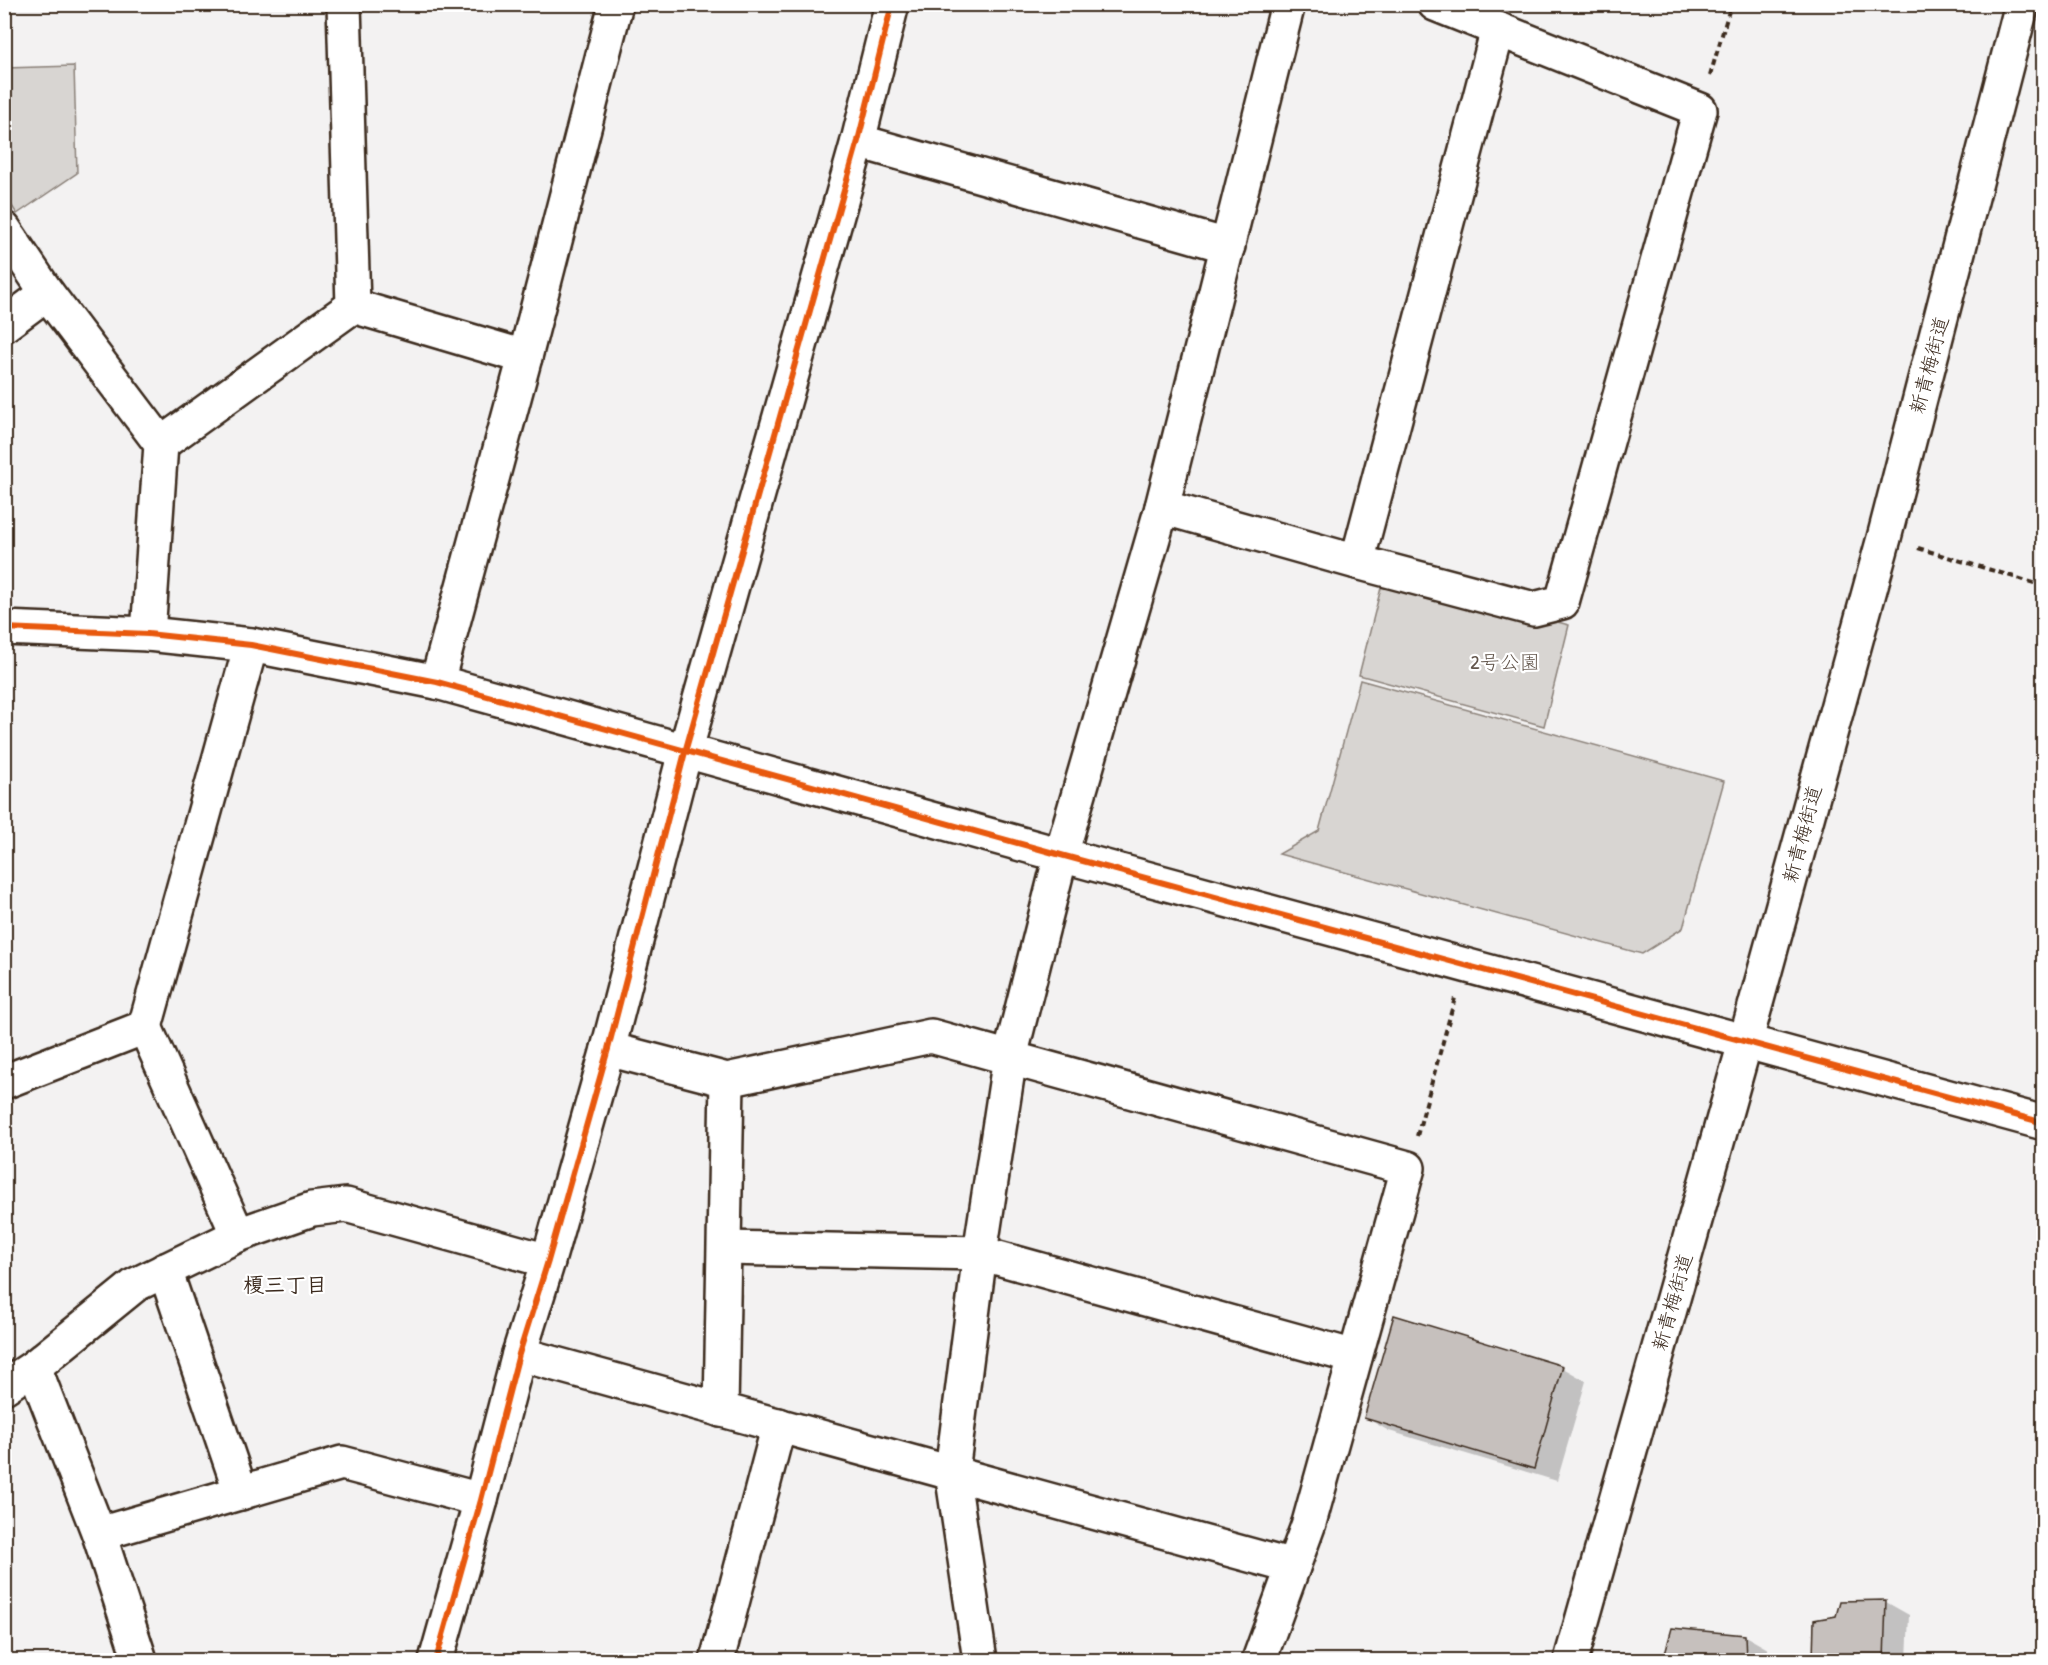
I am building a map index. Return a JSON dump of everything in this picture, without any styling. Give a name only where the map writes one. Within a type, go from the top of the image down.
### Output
[{"type":"street","points":[[344,4],[353,306]]},
{"type":"street","points":[[437,682],[525,357],[616,4]]},
{"type":"street","points":[[436,1660],[519,1354],[608,1049],[686,752],[858,141],[892,4]]},
{"type":"street","points":[[980,1660],[952,1472],[980,1253],[1010,1057],[1060,855],[1162,507],[1288,4]]},
{"type":"street","points":[[1162,507],[1534,609],[1562,602],[1700,110],[1435,4]]},
{"type":"street","name":"新青梅街道","points":[[1570,1660],[1745,1043],[1884,538],[2022,4]]},
{"type":"street","points":[[1357,562],[1498,29]]},
{"type":"street","points":[[858,141],[1228,246]]},
{"type":"street","points":[[4,229],[47,293],[161,444],[148,634]]},
{"type":"street","points":[[4,325],[47,293]]},
{"type":"street","points":[[353,306],[525,357]]},
{"type":"street","points":[[161,444],[353,306]]},
{"type":"street","points":[[4,628],[148,634],[251,645],[437,682],[1060,855],[2043,1123]]},
{"type":"street","points":[[238,1235],[145,1027],[251,645]]},
{"type":"street","points":[[4,1082],[145,1027]]},
{"type":"street","points":[[608,1049],[727,1080],[931,1036],[1408,1168],[1310,1523],[1259,1660]]},
{"type":"street","points":[[721,1410],[727,1080]]},
{"type":"street","points":[[4,1387],[34,1367],[135,1285],[238,1235],[312,1209],[346,1205],[548,1261]]},
{"type":"street","points":[[725,1248],[980,1253],[1355,1357]]},
{"type":"street","points":[[165,1270],[241,1493]]},
{"type":"street","points":[[519,1354],[1293,1567]]},
{"type":"street","points":[[34,1367],[99,1534],[140,1660]]},
{"type":"street","points":[[717,1660],[779,1425]]},
{"type":"street","points":[[99,1534],[342,1463],[481,1500]]},
{"type":"path","points":[[1700,110],[1731,4]]},
{"type":"path","points":[[1884,538],[2043,586]]},
{"type":"path","points":[[1408,1168],[1464,965]]},
{"type":"green space","points":[[74,66],[77,173],[17,214],[5,195],[5,68]]},
{"type":"green space","name":"2号公園","points":[[1384,576],[1569,625],[1544,726],[1359,675]]},
{"type":"green space","points":[[1360,680],[1724,781],[1683,928],[1642,954],[1279,854],[1319,831]]},
{"type":"building","points":[[1394,1315],[1563,1366],[1534,1469],[1364,1418]]},
{"type":"building","points":[[1886,1600],[1884,1660],[1813,1660],[1814,1620],[1836,1616],[1840,1601]]},
{"type":"building","points":[[1672,1628],[1745,1635],[1746,1660],[1663,1660]]},
{"type":"cycle path","points":[[436,1660],[519,1354],[608,1049],[685,752],[858,141],[892,4]]},
{"type":"cycle path","points":[[4,628],[148,634],[251,645],[437,682],[2044,1123]]},
{"type":"district","name":"榎三丁目","points":[[285,1285]]}]
